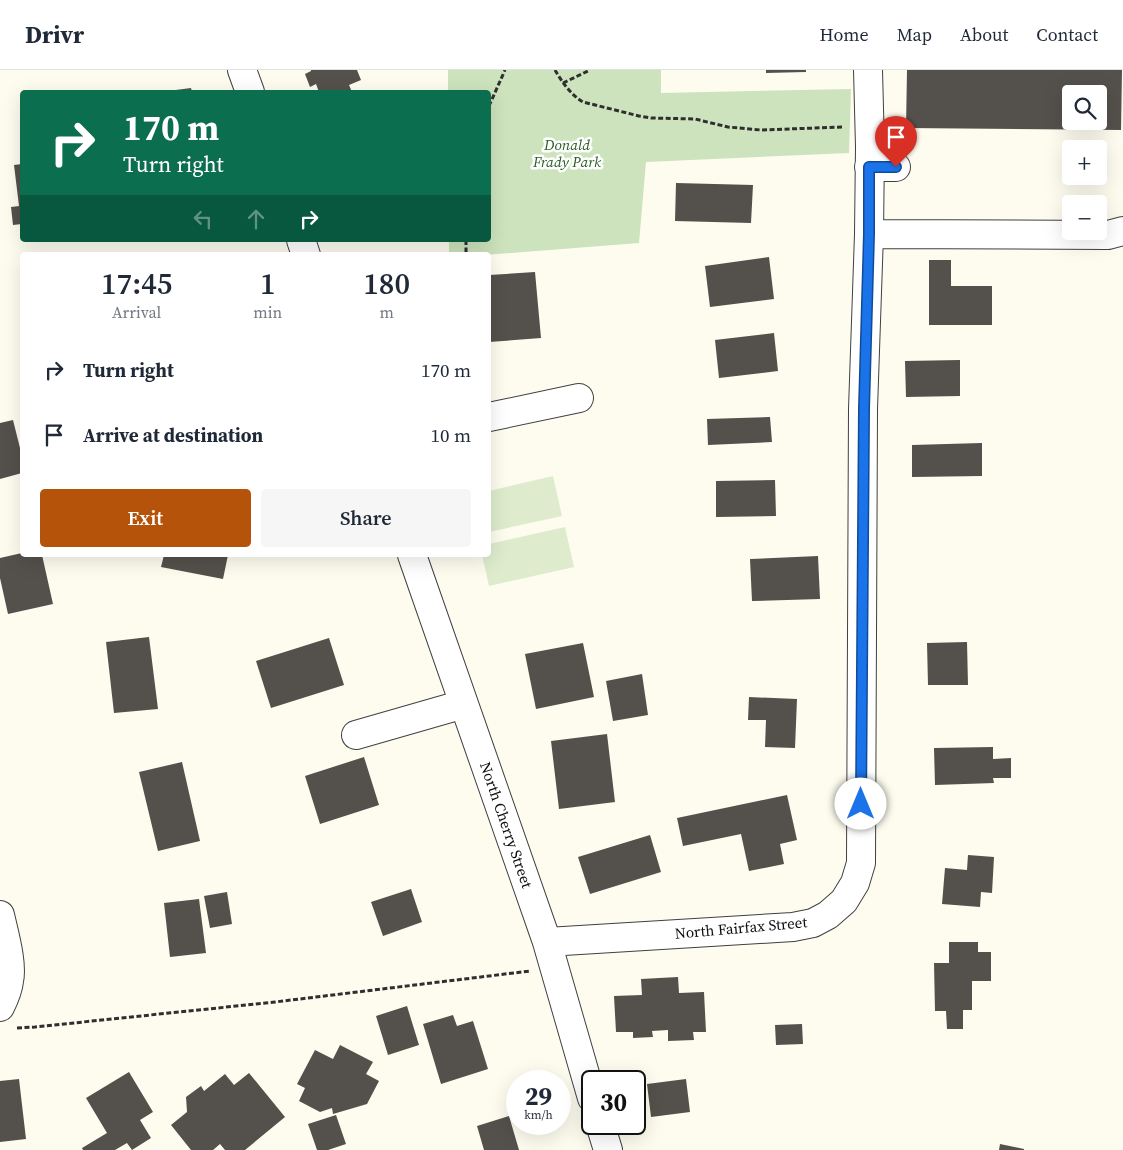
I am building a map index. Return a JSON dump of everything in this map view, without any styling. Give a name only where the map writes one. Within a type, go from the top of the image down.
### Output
[{"type":"street","points":[[242,70],[249,90]]},
{"type":"street","name":"North Fairfax Street","points":[[547,942],[793,927],[813,923],[828,915],[844,901],[855,883],[861,863],[863,419],[869,234],[882,167],[868,70]]},
{"type":"street","points":[[869,234],[1108,235],[1123,231]]},
{"type":"street","points":[[491,417],[580,398]]},
{"type":"street","name":"North Cherry Street","points":[[413,557],[547,942],[584,1070]]},
{"type":"street","points":[[356,735],[464,704]]},
{"type":"street","points":[[0,915],[10,979],[6,993],[6,1018]]},
{"type":"street","points":[[603,1135],[608,1150]]},
{"type":"path","points":[[491,102],[505,70]]},
{"type":"path","points":[[555,70],[576,98],[583,102],[651,118],[694,119],[728,127],[761,130],[851,127]]},
{"type":"path","points":[[563,83],[590,70]]},
{"type":"path","points":[[6,1018],[35,1027],[274,1002],[531,971]]},
{"type":"green space","name":"Donald Frady Park","points":[[448,70],[661,70],[661,93],[851,89],[849,153],[646,162],[639,243],[491,254],[491,252],[449,252],[449,242],[491,242],[491,90],[448,90]]},
{"type":"green space","points":[[553,476],[562,516],[491,532],[491,491]]},
{"type":"green space","points":[[565,527],[574,567],[489,586],[482,557],[491,557],[491,544]]},
{"type":"building","points":[[357,70],[361,80],[349,85],[351,90],[318,90],[316,84],[310,87],[305,74],[311,71]]},
{"type":"building","points":[[766,70],[806,70],[806,72],[766,73]]},
{"type":"building","points":[[907,70],[1122,70],[1121,130],[1107,130],[1107,85],[1062,85],[1062,129],[906,128]]},
{"type":"building","points":[[191,88],[192,90],[176,90]]},
{"type":"building","points":[[20,164],[20,224],[13,225],[11,207],[19,206],[14,165]]},
{"type":"building","points":[[676,183],[753,185],[751,223],[675,221]]},
{"type":"building","points":[[769,257],[774,299],[710,307],[705,266]]},
{"type":"building","points":[[929,260],[951,260],[951,286],[992,286],[992,325],[929,325]]},
{"type":"building","points":[[535,272],[541,338],[491,342],[491,275]]},
{"type":"building","points":[[774,333],[778,371],[719,378],[715,340]]},
{"type":"building","points":[[960,360],[960,396],[906,397],[905,361]]},
{"type":"building","points":[[770,417],[772,442],[708,445],[707,419]]},
{"type":"building","points":[[13,420],[20,448],[20,474],[0,479],[0,423]]},
{"type":"building","points":[[982,443],[982,476],[912,477],[912,445]]},
{"type":"building","points":[[775,480],[776,516],[716,517],[716,481]]},
{"type":"building","points":[[20,553],[20,557],[42,557],[53,604],[8,614],[0,578],[0,558]]},
{"type":"building","points":[[818,556],[820,599],[752,601],[750,559]]},
{"type":"building","points":[[164,557],[228,557],[223,579],[161,567]]},
{"type":"building","points":[[149,637],[158,709],[114,713],[106,642]]},
{"type":"building","points":[[329,638],[344,685],[271,708],[256,661]]},
{"type":"building","points":[[967,642],[968,685],[928,685],[927,643]]},
{"type":"building","points":[[583,643],[594,697],[536,709],[525,654]]},
{"type":"building","points":[[642,674],[648,715],[613,721],[606,681]]},
{"type":"building","points":[[749,697],[797,699],[795,748],[765,747],[766,720],[748,720]]},
{"type":"building","points":[[607,734],[615,802],[559,809],[551,741]]},
{"type":"building","points":[[993,747],[993,759],[1011,758],[1011,778],[993,778],[994,783],[935,785],[934,748]]},
{"type":"building","points":[[364,757],[379,805],[320,824],[305,776]]},
{"type":"building","points":[[182,762],[200,841],[158,851],[139,772]]},
{"type":"building","points":[[787,795],[797,840],[780,844],[784,864],[749,871],[741,834],[683,846],[677,818]]},
{"type":"building","points":[[650,835],[661,872],[590,894],[578,857]]},
{"type":"building","points":[[968,855],[994,857],[992,893],[981,892],[980,907],[942,904],[945,868],[967,870]]},
{"type":"building","points":[[411,889],[422,922],[383,936],[371,902]]},
{"type":"building","points":[[227,892],[232,924],[210,928],[204,896]]},
{"type":"building","points":[[199,899],[206,953],[170,957],[164,903]]},
{"type":"building","points":[[949,942],[978,942],[978,952],[991,952],[991,981],[972,981],[972,1010],[963,1010],[963,1029],[947,1029],[946,1011],[935,1011],[934,963],[949,963]]},
{"type":"building","points":[[678,977],[679,993],[704,992],[706,1032],[693,1032],[694,1040],[668,1041],[668,1030],[652,1031],[653,1037],[633,1038],[633,1032],[616,1032],[614,996],[642,995],[641,979]]},
{"type":"building","points":[[407,1006],[419,1045],[388,1055],[376,1016]]},
{"type":"building","points":[[453,1015],[457,1026],[473,1021],[488,1069],[441,1084],[423,1024]]},
{"type":"building","points":[[802,1024],[803,1044],[776,1045],[775,1025]]},
{"type":"building","points":[[340,1045],[373,1062],[366,1074],[379,1081],[367,1104],[333,1114],[332,1108],[320,1112],[299,1101],[305,1088],[297,1084],[315,1050],[333,1059]]},
{"type":"building","points":[[129,1072],[153,1112],[140,1120],[151,1138],[132,1150],[127,1143],[115,1150],[83,1150],[82,1148],[107,1133],[86,1098]]},
{"type":"building","points":[[249,1073],[285,1117],[245,1150],[225,1150],[220,1144],[213,1150],[191,1150],[171,1125],[187,1112],[186,1097],[201,1086],[204,1091],[225,1074],[234,1085]]},
{"type":"building","points":[[19,1079],[26,1139],[0,1142],[0,1081]]},
{"type":"building","points":[[686,1079],[690,1112],[651,1117],[647,1084]]},
{"type":"building","points":[[336,1115],[346,1144],[328,1150],[317,1150],[308,1124]]},
{"type":"building","points":[[506,1117],[506,1135],[515,1135],[519,1150],[484,1150],[477,1126]]},
{"type":"building","points":[[1000,1144],[1024,1149],[1024,1150],[999,1150]]},
{"type":"route","points":[[861,804],[864,409],[869,167],[896,167]]}]
